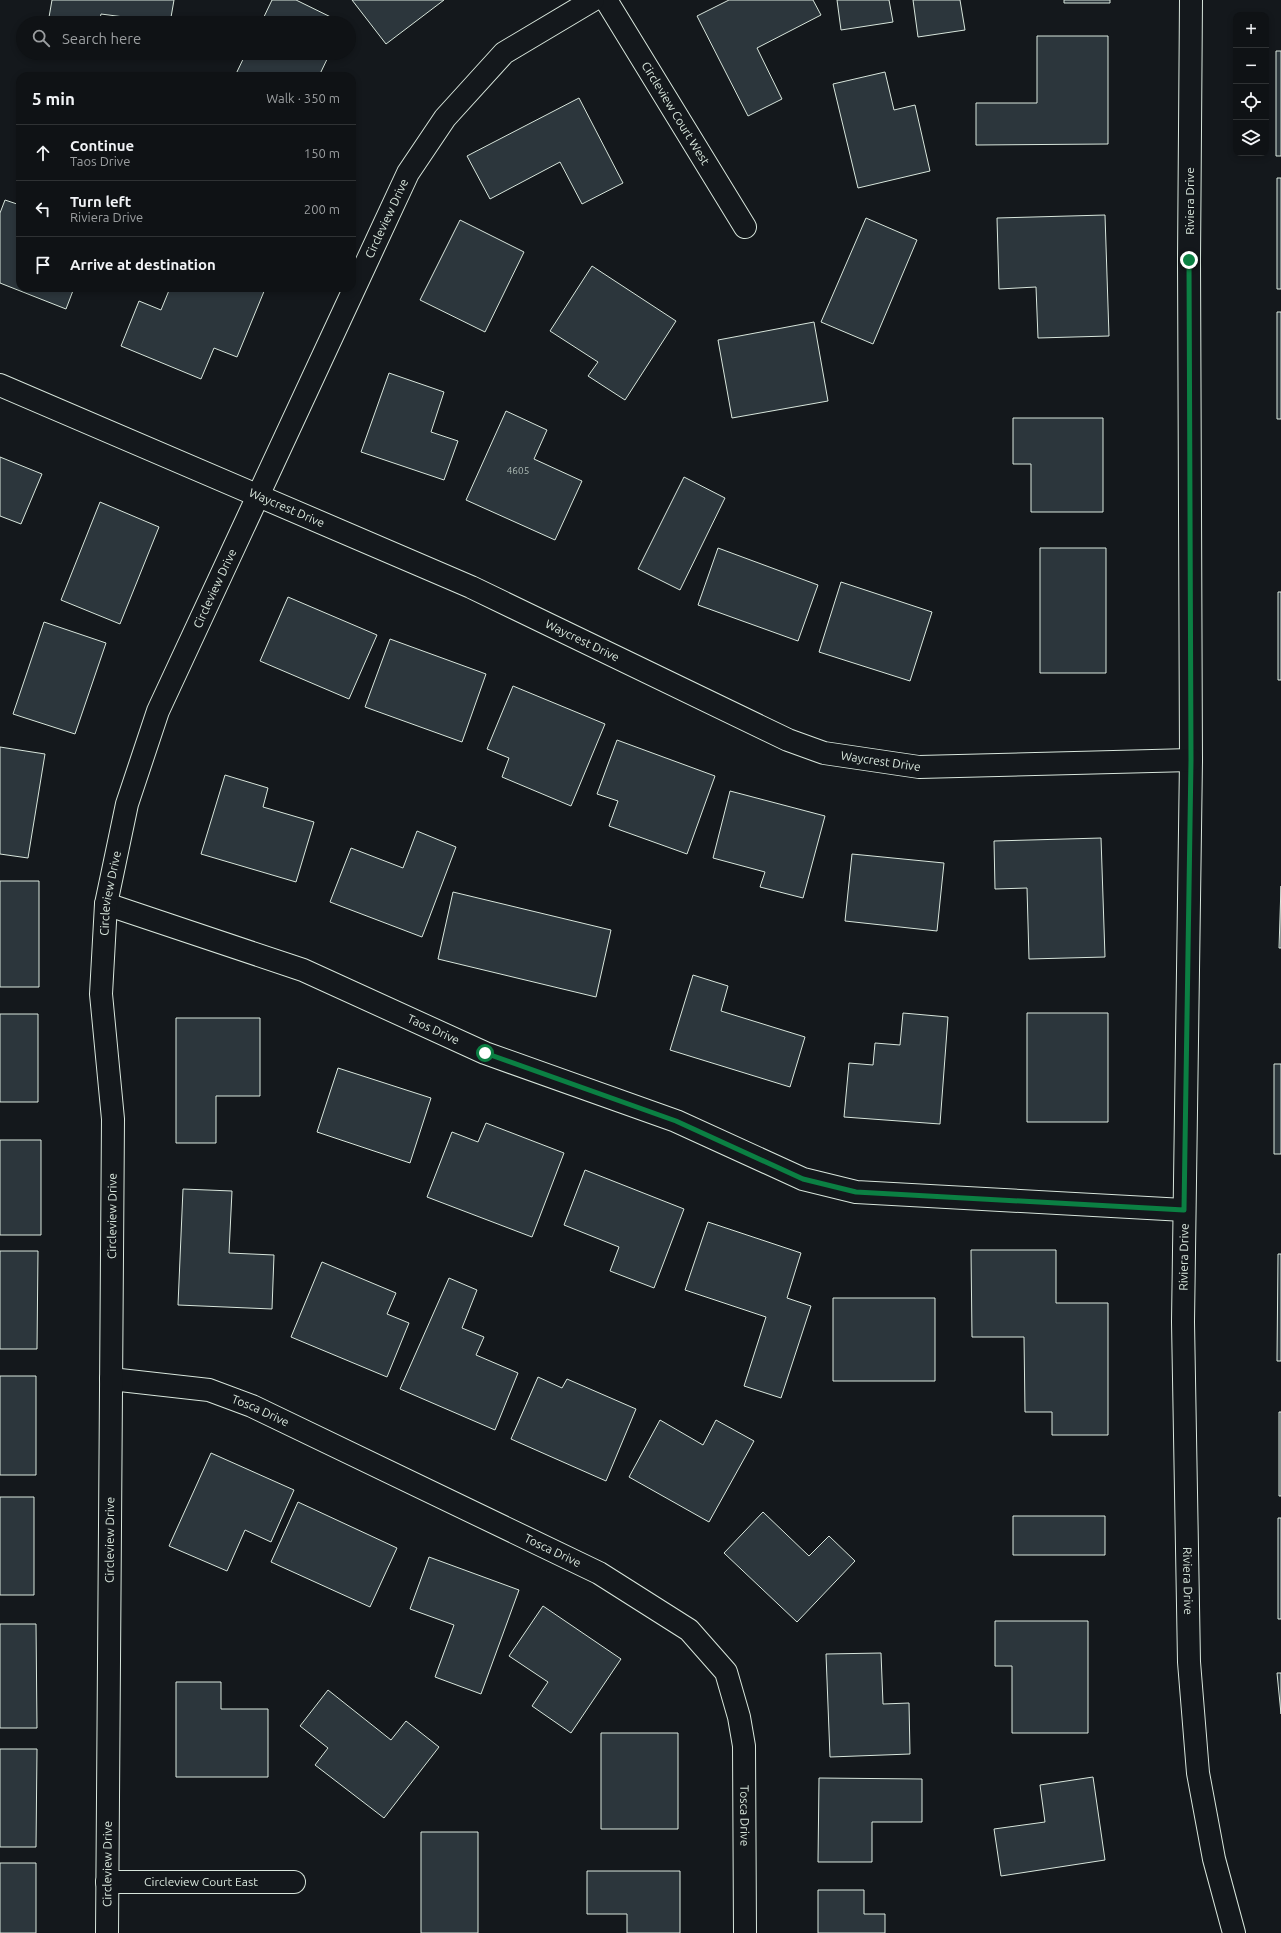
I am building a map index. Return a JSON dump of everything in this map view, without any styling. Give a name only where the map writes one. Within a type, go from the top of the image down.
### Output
[{"type":"street","name":"Circleview Drive","points":[[356,285],[408,173],[445,118],[504,53],[593,0]]},
{"type":"street","name":"Circleview Court West","points":[[606,0],[745,227]]},
{"type":"street","name":"Riviera Drive","points":[[1191,0],[1189,260],[1191,760],[1183,1322],[1189,1662],[1198,1773],[1214,1860],[1234,1933]]},
{"type":"street","name":"Circleview Drive","points":[[107,1933],[113,1119],[101,994],[106,904],[127,804],[158,711],[353,292]]},
{"type":"street","name":"Waycrest Drive","points":[[0,385],[471,587],[788,740],[824,753],[919,767],[1191,760]]},
{"type":"street","name":"Taos Drive","points":[[106,904],[303,970],[485,1053],[676,1121],[803,1179],[856,1192],[1184,1210]]},
{"type":"street","name":"Tosca Drive","points":[[111,1379],[209,1390],[252,1406],[599,1573],[690,1630],[726,1672],[739,1717],[744,1746],[745,1933]]},
{"type":"street","name":"Circleview Court East","points":[[107,1882],[294,1882]]},
{"type":"building","points":[[52,0],[174,0],[171,16],[116,16],[101,14],[101,16],[49,16]]},
{"type":"building","points":[[272,0],[296,0],[329,16],[264,16]]},
{"type":"building","points":[[352,0],[444,0],[386,44]]},
{"type":"building","points":[[729,0],[813,0],[821,15],[757,48],[782,99],[748,116],[697,16]]},
{"type":"building","points":[[837,0],[889,0],[893,22],[841,30]]},
{"type":"building","points":[[913,0],[960,0],[965,30],[918,37]]},
{"type":"building","points":[[1064,0],[1110,0],[1110,3],[1064,3]]},
{"type":"building","points":[[1037,36],[1108,36],[1108,144],[976,145],[976,103],[1037,103]]},
{"type":"building","points":[[1276,51],[1281,51],[1281,156],[1276,156]]},
{"type":"building","points":[[243,60],[327,60],[321,72],[237,72]]},
{"type":"building","points":[[885,72],[894,110],[915,105],[930,171],[858,188],[833,84]]},
{"type":"building","points":[[579,98],[623,183],[582,204],[560,162],[490,199],[467,156]]},
{"type":"building","points":[[1277,178],[1281,178],[1281,289],[1277,289]]},
{"type":"building","points":[[5,200],[16,204],[16,289],[0,283],[0,213]]},
{"type":"building","points":[[1105,215],[1109,336],[1038,338],[1036,287],[999,289],[997,218]]},
{"type":"building","points":[[866,218],[917,240],[873,344],[821,322]]},
{"type":"building","points":[[460,220],[524,252],[485,332],[420,300]]},
{"type":"building","points":[[592,266],[676,321],[625,400],[588,376],[598,362],[550,331]]},
{"type":"building","points":[[23,292],[72,292],[66,309]]},
{"type":"building","points":[[168,292],[264,292],[237,357],[214,348],[201,379],[121,346],[139,301],[161,310]]},
{"type":"building","points":[[1277,312],[1281,312],[1281,419],[1277,419]]},
{"type":"building","points":[[814,322],[828,401],[732,418],[718,340]]},
{"type":"building","points":[[389,373],[444,392],[431,432],[458,441],[444,480],[361,452]]},
{"type":"building","points":[[506,411],[547,430],[534,459],[582,481],[555,540],[466,500]]},
{"type":"building","points":[[1013,418],[1103,418],[1103,512],[1031,512],[1031,464],[1013,464]]},
{"type":"building","points":[[0,457],[42,474],[21,524],[0,516]]},
{"type":"building","points":[[684,477],[725,498],[680,590],[638,569]]},
{"type":"building","points":[[100,502],[159,527],[120,624],[61,600]]},
{"type":"building","points":[[718,548],[818,585],[798,641],[698,605]]},
{"type":"building","points":[[1040,548],[1106,548],[1106,673],[1040,673]]},
{"type":"building","points":[[841,582],[932,612],[910,681],[819,652]]},
{"type":"building","points":[[1278,592],[1281,592],[1281,680],[1278,680]]},
{"type":"building","points":[[288,597],[377,635],[349,699],[260,661]]},
{"type":"building","points":[[44,622],[106,643],[75,734],[13,714]]},
{"type":"building","points":[[390,639],[486,674],[462,742],[365,707]]},
{"type":"building","points":[[513,686],[605,724],[571,806],[502,777],[509,758],[487,749]]},
{"type":"building","points":[[617,740],[715,776],[687,854],[609,826],[618,801],[597,794]]},
{"type":"building","points":[[0,747],[45,754],[28,858],[0,854]]},
{"type":"building","points":[[225,775],[268,788],[263,807],[314,822],[296,882],[201,854]]},
{"type":"building","points":[[730,791],[825,816],[803,898],[760,887],[765,872],[713,858]]},
{"type":"building","points":[[417,831],[456,847],[422,937],[330,902],[351,848],[403,868]]},
{"type":"building","points":[[1101,838],[1105,957],[1029,959],[1027,888],[995,889],[994,841]]},
{"type":"building","points":[[852,854],[944,863],[937,931],[845,921]]},
{"type":"building","points":[[0,881],[39,881],[39,987],[0,987]]},
{"type":"building","points":[[1281,886],[1281,948],[1279,948]]},
{"type":"building","points":[[453,892],[611,930],[596,997],[438,959]]},
{"type":"building","points":[[693,975],[728,986],[721,1011],[805,1037],[790,1087],[670,1050]]},
{"type":"building","points":[[903,1013],[948,1017],[940,1124],[844,1117],[849,1063],[873,1065],[875,1043],[900,1045]]},
{"type":"building","points":[[1027,1013],[1108,1013],[1108,1122],[1027,1122]]},
{"type":"building","points":[[0,1014],[38,1014],[38,1102],[0,1102]]},
{"type":"building","points":[[176,1018],[260,1018],[260,1096],[216,1096],[216,1143],[176,1143]]},
{"type":"building","points":[[1274,1064],[1281,1064],[1281,1154],[1274,1154]]},
{"type":"building","points":[[338,1068],[431,1098],[410,1163],[317,1132]]},
{"type":"building","points":[[486,1123],[564,1153],[532,1237],[427,1197],[452,1132],[478,1142]]},
{"type":"building","points":[[0,1140],[41,1140],[41,1235],[0,1235]]},
{"type":"building","points":[[585,1170],[684,1209],[654,1288],[610,1271],[619,1247],[564,1225]]},
{"type":"building","points":[[183,1189],[232,1191],[229,1253],[274,1255],[272,1309],[178,1305]]},
{"type":"building","points":[[708,1222],[801,1253],[787,1298],[811,1306],[781,1398],[744,1386],[766,1317],[685,1290]]},
{"type":"building","points":[[971,1250],[1056,1250],[1056,1303],[1108,1303],[1108,1435],[1052,1435],[1052,1412],[1025,1412],[1024,1337],[972,1337]]},
{"type":"building","points":[[0,1251],[38,1251],[37,1349],[0,1349]]},
{"type":"building","points":[[1278,1254],[1281,1254],[1281,1361],[1277,1361]]},
{"type":"building","points":[[322,1262],[396,1293],[387,1314],[409,1323],[387,1377],[291,1337]]},
{"type":"building","points":[[449,1278],[477,1290],[462,1328],[484,1337],[476,1355],[518,1373],[495,1430],[400,1389]]},
{"type":"building","points":[[833,1298],[935,1298],[935,1381],[833,1381]]},
{"type":"building","points":[[0,1376],[36,1376],[36,1475],[0,1475]]},
{"type":"building","points":[[538,1377],[562,1388],[567,1379],[636,1409],[606,1481],[511,1439]]},
{"type":"building","points":[[1279,1412],[1281,1412],[1281,1496],[1279,1496]]},
{"type":"building","points":[[660,1420],[703,1445],[716,1420],[754,1441],[709,1522],[629,1477]]},
{"type":"building","points":[[211,1453],[294,1490],[271,1542],[245,1530],[227,1571],[169,1546]]},
{"type":"building","points":[[0,1497],[34,1497],[34,1595],[0,1595]]},
{"type":"building","points":[[298,1502],[397,1548],[370,1607],[271,1562]]},
{"type":"building","points":[[763,1512],[809,1556],[829,1536],[855,1561],[797,1622],[724,1553]]},
{"type":"building","points":[[1013,1516],[1105,1516],[1105,1555],[1013,1555]]},
{"type":"building","points":[[1278,1518],[1281,1518],[1281,1619],[1278,1619]]},
{"type":"building","points":[[429,1557],[519,1590],[481,1694],[435,1677],[454,1625],[410,1609]]},
{"type":"building","points":[[543,1606],[621,1659],[571,1733],[532,1706],[548,1682],[509,1656]]},
{"type":"building","points":[[995,1621],[1088,1621],[1088,1733],[1012,1733],[1012,1666],[995,1666]]},
{"type":"building","points":[[0,1624],[36,1624],[37,1728],[0,1728]]},
{"type":"building","points":[[881,1653],[883,1704],[909,1703],[910,1754],[830,1757],[826,1654]]},
{"type":"building","points":[[1277,1673],[1281,1673],[1281,1714]]},
{"type":"building","points":[[176,1682],[221,1682],[221,1709],[268,1709],[268,1777],[176,1777]]},
{"type":"building","points":[[328,1690],[391,1740],[406,1721],[439,1747],[384,1818],[315,1765],[328,1748],[300,1726]]},
{"type":"building","points":[[601,1733],[678,1733],[678,1829],[601,1829]]},
{"type":"building","points":[[0,1749],[37,1749],[36,1847],[0,1847]]},
{"type":"building","points":[[1093,1777],[1105,1860],[1001,1876],[994,1829],[1045,1822],[1040,1785]]},
{"type":"building","points":[[819,1778],[922,1779],[922,1822],[872,1822],[872,1862],[818,1862]]},
{"type":"building","points":[[421,1832],[478,1832],[478,1933],[421,1933]]},
{"type":"building","points":[[0,1863],[36,1863],[36,1933],[0,1933]]},
{"type":"building","points":[[587,1871],[680,1871],[680,1933],[627,1933],[627,1914],[587,1914]]},
{"type":"building","points":[[818,1890],[864,1890],[864,1914],[885,1914],[885,1933],[818,1933]]},
{"type":"route","points":[[485,1053],[676,1121],[803,1179],[856,1192],[1184,1210],[1191,760],[1189,260]]}]
